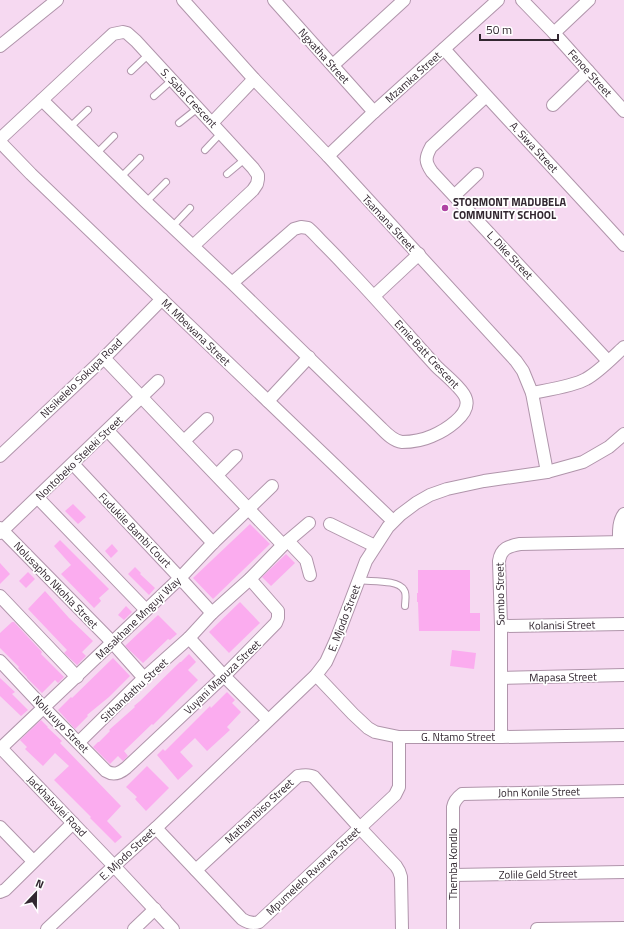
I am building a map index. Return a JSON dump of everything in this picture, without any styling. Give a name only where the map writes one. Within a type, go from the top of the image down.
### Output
[{"type":"street","points":[[0,46],[57,0]]},
{"type":"street","name":"Ngxatha Street","points":[[274,0],[374,112]]},
{"type":"street","points":[[333,65],[404,0]]},
{"type":"street","name":"Mzamka Street","points":[[328,156],[374,112],[498,0]]},
{"type":"street","name":"Fenoe Street","points":[[522,0],[554,33],[624,111]]},
{"type":"street","points":[[554,33],[589,0]]},
{"type":"street","name":"Tsamana Street","points":[[187,1],[254,78],[513,357],[523,371],[532,393],[547,472]]},
{"type":"street","name":"S. Saba Crescent","points":[[0,141],[113,34],[123,32],[127,33],[149,54],[258,175],[257,184],[253,190],[193,246]]},
{"type":"street","name":"A. Siwa Street","points":[[444,49],[624,246]]},
{"type":"street","points":[[553,105],[588,71]]},
{"type":"street","points":[[212,123],[254,78]]},
{"type":"street","name":"L. Dike Street","points":[[486,96],[430,147],[426,156],[427,164],[429,168],[608,361]]},
{"type":"street","points":[[42,100],[69,128],[232,283]]},
{"type":"street","name":"M. Mbewana Street","points":[[0,141],[31,174],[394,521]]},
{"type":"street","points":[[455,195],[477,174]]},
{"type":"street","name":"Ernie Batt Crescent","points":[[298,227],[308,228],[374,296],[465,396],[467,401],[465,410],[456,422],[431,436],[406,442],[394,440],[232,283],[294,229],[298,227]]},
{"type":"street","points":[[374,296],[418,254]]},
{"type":"street","name":"Ntsikelelo Sokupa Road","points":[[0,456],[104,358],[162,299]]},
{"type":"street","points":[[532,393],[578,383],[591,376],[624,347]]},
{"type":"street","points":[[268,401],[309,357]]},
{"type":"street","points":[[104,358],[248,509],[306,560],[310,575]]},
{"type":"street","name":"Nontobeko Steleki Street","points":[[1,531],[38,498],[158,381]]},
{"type":"street","points":[[184,441],[207,419]]},
{"type":"street","points":[[108,430],[213,543]]},
{"type":"street","name":"E. Mjodo Street","points":[[47,929],[156,828],[316,675],[326,662],[336,640],[366,560],[394,521],[416,503],[430,495],[447,489],[484,481],[547,472],[568,467],[590,458],[609,447],[624,434]]},
{"type":"street","points":[[217,475],[237,456]]},
{"type":"street","name":"Fudukile Bambi Court","points":[[73,464],[212,613]]},
{"type":"street","name":"Masakhane Mnguyi Way","points":[[1,747],[180,578],[213,543],[272,486]]},
{"type":"street","points":[[38,498],[146,610]]},
{"type":"street","points":[[621,542],[620,522],[624,514]]},
{"type":"street","name":"Sithandathu Street","points":[[78,742],[144,678],[190,638],[212,613],[309,523]]},
{"type":"street","points":[[330,524],[375,546]]},
{"type":"street","name":"Nolusapho Nkohla Street","points":[[1,531],[112,642],[144,678]]},
{"type":"street","name":"Sombo Street","points":[[501,737],[501,626],[499,560],[501,553],[508,546],[520,544],[621,542]]},
{"type":"street","name":"Vuyani Mapuza Street","points":[[126,768],[224,676],[276,623],[278,611],[250,579]]},
{"type":"street","points":[[0,596],[76,677]]},
{"type":"street","name":"Kolanisi Street","points":[[501,626],[624,624]]},
{"type":"street","points":[[190,638],[224,676],[268,720]]},
{"type":"street","name":"Noluvuyo Street","points":[[0,661],[106,771],[117,774],[126,768]]},
{"type":"street","name":"G. Ntamo Street","points":[[316,675],[368,728],[375,732],[399,737],[624,735]]},
{"type":"street","name":"Mapasa Street","points":[[501,678],[624,675]]},
{"type":"street","name":"Mpumelelo Rwarwa Street","points":[[156,828],[242,919],[246,922],[259,922],[397,792],[399,787],[399,737]]},
{"type":"street","name":"Jackhalsvlei Road","points":[[1,747],[173,929]]},
{"type":"street","name":"Mathambiso Street","points":[[196,870],[298,776],[311,776],[314,777],[399,871],[401,876],[402,929]]},
{"type":"street","name":"John Konile Street","points":[[456,799],[462,794],[624,791]]},
{"type":"street","name":"Themba Kondlo","points":[[453,929],[453,807],[456,799]]},
{"type":"street","points":[[0,892],[5,890],[73,823]]},
{"type":"street","points":[[0,827],[33,862]]},
{"type":"street","name":"Zolile Geld Street","points":[[453,875],[624,872]]},
{"type":"street","points":[[134,929],[155,909]]},
{"type":"street","points":[[537,929],[624,928]]},
{"type":"lane","points":[[131,71],[149,54]]},
{"type":"lane","points":[[154,96],[172,80]]},
{"type":"lane","points":[[179,123],[198,108]]},
{"type":"lane","points":[[69,128],[88,110]]},
{"type":"lane","points":[[204,150],[221,133]]},
{"type":"lane","points":[[97,154],[114,136]]},
{"type":"lane","points":[[121,177],[140,158]]},
{"type":"lane","points":[[227,174],[245,159]]},
{"type":"lane","points":[[146,202],[166,182]]},
{"type":"lane","points":[[172,227],[190,208]]},
{"type":"lane","points":[[358,580],[393,582],[405,591],[405,606]]},
{"type":"building","points":[[73,504],[86,517],[78,524],[65,511]]},
{"type":"building","points":[[250,524],[270,544],[213,599],[193,578]]},
{"type":"building","points":[[60,540],[109,589],[99,598],[101,601],[94,608],[61,574],[71,565],[54,546]]},
{"type":"building","points":[[112,544],[118,551],[111,558],[105,551]]},
{"type":"building","points":[[286,554],[295,563],[271,586],[262,577]]},
{"type":"building","points":[[0,563],[10,574],[0,584]]},
{"type":"building","points":[[135,567],[141,573],[140,574],[155,588],[149,595],[128,574]]},
{"type":"building","points":[[418,570],[470,570],[470,613],[480,613],[480,631],[419,631],[417,602]]},
{"type":"building","points":[[28,572],[35,579],[26,588],[19,581]]},
{"type":"building","points":[[45,591],[69,618],[93,641],[82,652],[86,656],[77,665],[64,653],[67,650],[28,609]]},
{"type":"building","points":[[240,602],[260,623],[229,653],[209,632]]},
{"type":"building","points":[[126,606],[132,612],[124,620],[118,615]]},
{"type":"building","points":[[158,615],[177,634],[170,640],[168,639],[143,663],[125,646]]},
{"type":"building","points":[[12,622],[14,622],[42,652],[41,654],[64,677],[58,683],[55,680],[42,693],[0,648],[0,633]]},
{"type":"building","points":[[452,650],[476,653],[474,669],[450,666]]},
{"type":"building","points":[[189,654],[196,662],[188,670],[198,680],[153,725],[152,724],[124,751],[128,756],[123,761],[118,756],[110,764],[93,747]]},
{"type":"building","points":[[113,658],[130,676],[109,697],[87,715],[88,716],[75,729],[58,710]]},
{"type":"building","points":[[0,678],[15,692],[12,694],[28,710],[21,716],[0,696]]},
{"type":"building","points":[[227,692],[235,700],[232,703],[241,712],[227,727],[230,730],[207,751],[195,738],[180,752],[193,766],[178,780],[157,755],[163,749],[165,751],[210,706],[211,708]]},
{"type":"building","points":[[41,720],[62,741],[60,743],[121,806],[107,821],[122,837],[115,843],[54,780],[69,766],[55,753],[43,766],[25,749],[27,747],[20,740]]},
{"type":"building","points":[[147,766],[169,788],[146,811],[135,799],[137,797],[126,787]]},
{"type":"place","name":"STORMONT MADUBELA COMMUNITY SCHOOL","points":[[445,208]]}]
